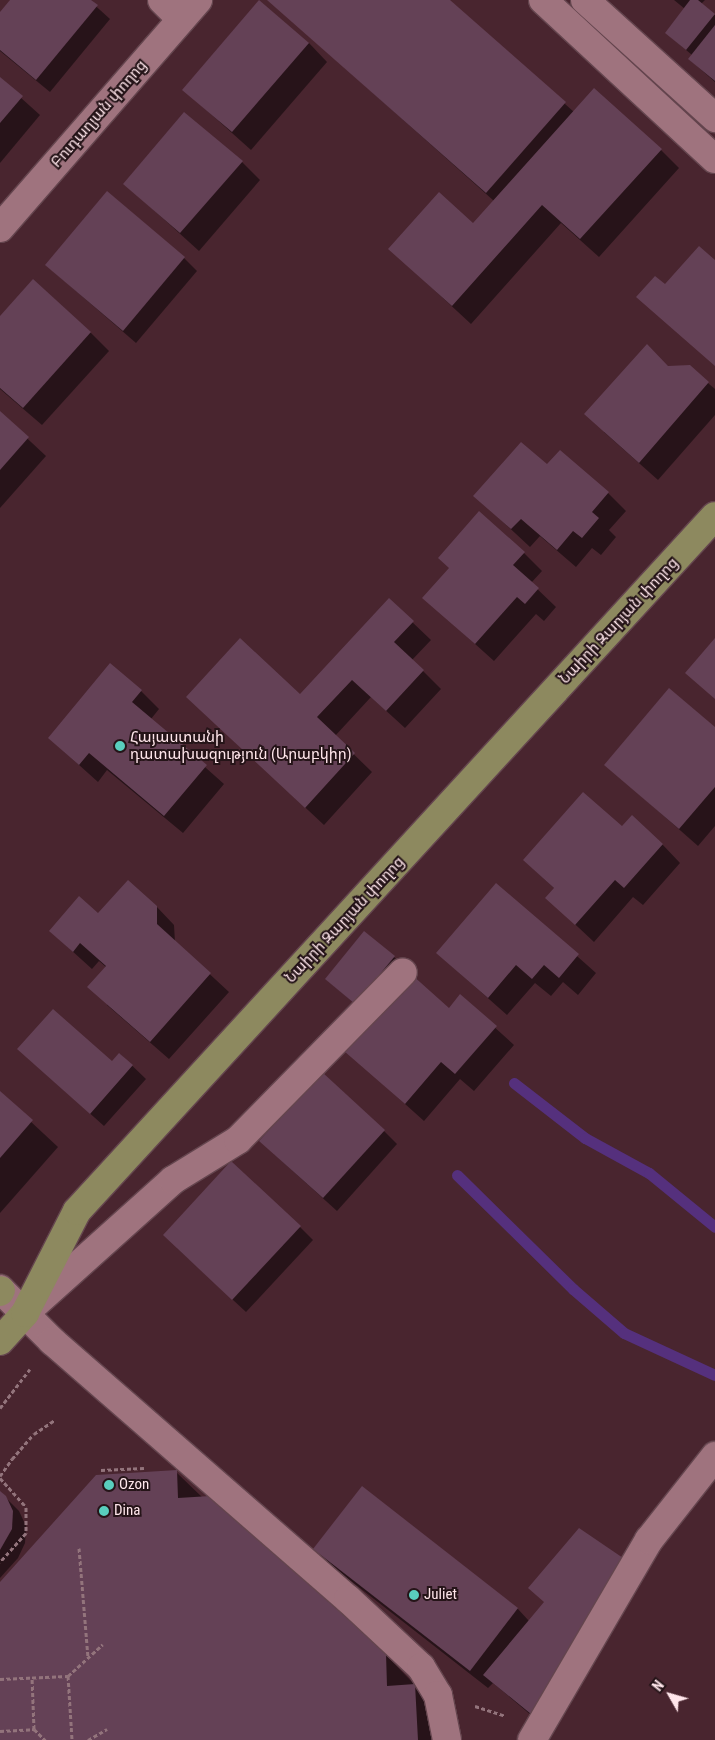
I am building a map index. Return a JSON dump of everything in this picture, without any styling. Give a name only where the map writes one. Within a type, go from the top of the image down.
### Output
[{"type":"main road","name":"Նաիրի Զարյան փողոց","points":[[0,1341],[25,1313],[77,1211],[715,516]]},
{"type":"street","points":[[162,0],[189,10]]},
{"type":"street","points":[[543,0],[715,159]]},
{"type":"street","points":[[585,0],[715,118]]},
{"type":"street","name":"Բուդաղյան փողոց","points":[[0,228],[189,10]]},
{"type":"street","points":[[25,1313],[173,1180],[238,1140],[403,972]]},
{"type":"street","points":[[0,1290],[52,1340],[348,1599],[421,1667],[438,1695],[447,1740]]},
{"type":"street","points":[[532,1740],[648,1540],[715,1456]]},
{"type":"path","points":[[0,1408],[52,1340]]},
{"type":"path","points":[[0,1562],[26,1533],[26,1507],[0,1477],[34,1434],[55,1420]]},
{"type":"path","points":[[101,1470],[148,1468]]},
{"type":"path","points":[[79,1548],[88,1657]]},
{"type":"path","points":[[0,1679],[68,1676],[103,1644]]},
{"type":"path","points":[[68,1676],[72,1740]]},
{"type":"path","points":[[32,1678],[34,1729],[45,1740]]},
{"type":"path","points":[[88,1740],[107,1728]]},
{"type":"path","points":[[0,1731],[34,1729]]},
{"type":"building","points":[[10,0],[91,0],[98,5],[36,80],[0,50],[0,12]]},
{"type":"building","points":[[259,0],[309,43],[232,132],[182,90]]},
{"type":"building","points":[[267,0],[450,0],[566,102],[486,193]]},
{"type":"building","points":[[690,0],[698,0],[715,14],[686,50],[665,33]]},
{"type":"building","points":[[715,25],[715,81],[688,59]]},
{"type":"building","points":[[0,77],[23,96],[0,123]]},
{"type":"building","points":[[594,88],[662,149],[580,239],[542,205],[452,306],[388,249],[439,192],[473,223]]},
{"type":"building","points":[[184,112],[243,161],[180,233],[123,184]]},
{"type":"building","points":[[107,191],[185,257],[123,331],[45,265]]},
{"type":"building","points":[[699,246],[715,260],[715,366],[636,297],[655,276],[665,284]]},
{"type":"building","points":[[33,279],[91,332],[23,408],[0,388],[0,316]]},
{"type":"building","points":[[647,344],[668,366],[690,365],[709,382],[639,463],[584,414]]},
{"type":"building","points":[[0,411],[29,437],[0,470]]},
{"type":"building","points":[[521,442],[547,464],[560,450],[609,492],[592,512],[599,518],[582,538],[573,531],[557,550],[521,519],[511,529],[473,496]]},
{"type":"building","points":[[479,511],[525,552],[513,565],[539,588],[525,604],[517,597],[475,644],[422,598],[449,568],[438,558]]},
{"type":"building","points":[[389,598],[414,621],[394,642],[424,670],[386,711],[352,680],[317,717],[355,753],[305,808],[186,697],[240,638],[300,694]]},
{"type":"building","points":[[715,638],[715,699],[685,673]]},
{"type":"building","name":"Հայաստանի դատախազություն (Արաբկիր)","points":[[110,663],[142,690],[132,702],[207,765],[164,816],[89,753],[79,765],[48,738]]},
{"type":"building","points":[[669,688],[715,727],[715,787],[679,829],[604,765]]},
{"type":"building","points":[[583,792],[622,826],[632,815],[663,844],[624,888],[615,880],[575,925],[545,898],[554,888],[523,860]]},
{"type":"building","points":[[128,880],[157,906],[157,924],[211,973],[150,1042],[87,987],[106,966],[80,943],[73,952],[49,931],[79,896],[98,913]]},
{"type":"building","points":[[496,883],[579,954],[559,978],[544,965],[532,979],[516,965],[488,998],[436,953]]},
{"type":"building","points":[[364,931],[395,956],[355,1004],[325,979]]},
{"type":"building","points":[[411,974],[449,1008],[460,994],[497,1026],[455,1074],[441,1062],[405,1104],[344,1051]]},
{"type":"building","points":[[53,1009],[112,1061],[119,1053],[133,1065],[90,1114],[17,1049]]},
{"type":"building","points":[[322,1072],[385,1130],[323,1198],[259,1141]]},
{"type":"building","points":[[0,1091],[33,1120],[0,1158]]},
{"type":"building","points":[[231,1161],[301,1226],[232,1300],[163,1235]]},
{"type":"building","points":[[177,1470],[178,1498],[210,1496],[386,1653],[387,1686],[415,1684],[418,1740],[0,1740],[0,1582],[96,1475]]},
{"type":"building","points":[[362,1486],[518,1608],[470,1671],[313,1549]]},
{"type":"building","points":[[0,1491],[6,1496],[13,1511],[12,1529],[0,1550]]},
{"type":"building","points":[[579,1528],[626,1560],[531,1714],[483,1675],[544,1602],[528,1588]]},
{"type":"waterway","points":[[514,1083],[585,1138],[649,1173],[715,1227]]},
{"type":"waterway","points":[[457,1175],[573,1289],[624,1333],[715,1375]]},
{"type":"place","name":"Հայաստանի դատախազություն (Արաբկիր)","points":[[120,746]]},
{"type":"place","name":"Ozon","points":[[109,1485]]},
{"type":"place","name":"Dina","points":[[104,1511]]},
{"type":"place","name":"Juliet","points":[[414,1595]]}]
